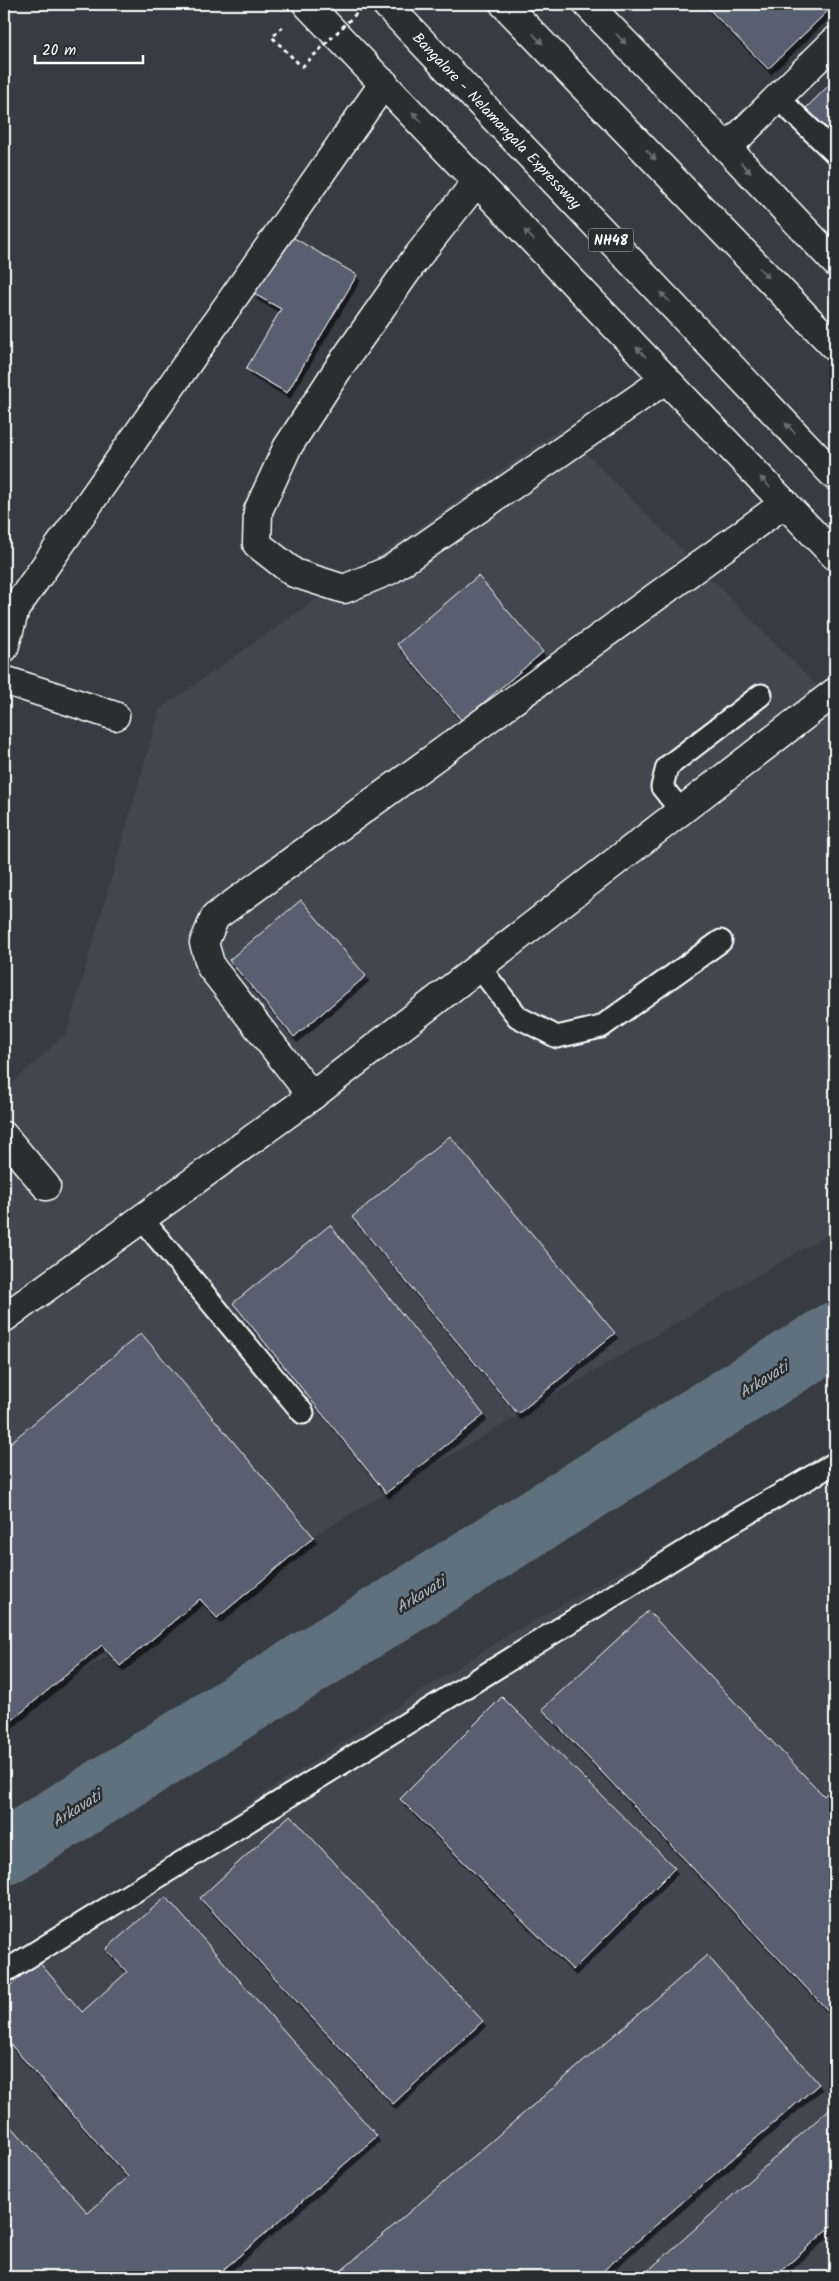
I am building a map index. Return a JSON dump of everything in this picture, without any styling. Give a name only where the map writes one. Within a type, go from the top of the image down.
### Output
[{"type":"main road","points":[[307,4],[835,556]]},
{"type":"main road","name":"Bangalore - Nelamangala Expressway","points":[[386,4],[835,476]]},
{"type":"main road","points":[[504,4],[835,348]]},
{"type":"main road","points":[[587,4],[835,262]]},
{"type":"main road","points":[[727,148],[835,42]]},
{"type":"main road","points":[[4,648],[15,610],[384,83]]},
{"type":"main road","points":[[477,181],[414,261],[340,366],[287,448],[258,511],[256,544],[294,573],[344,589],[390,570],[666,379]]},
{"type":"main road","points":[[312,1096],[211,967],[204,943],[215,917],[786,503]]},
{"type":"main road","points":[[4,680],[114,716]]},
{"type":"main road","points":[[4,1318],[312,1096],[835,692]]},
{"type":"main road","points":[[4,1136],[46,1186]]},
{"type":"lane","points":[[778,98],[835,153]]},
{"type":"lane","points":[[681,811],[662,787],[667,767],[761,695]]},
{"type":"lane","points":[[479,967],[518,1017],[557,1037],[601,1027],[721,942]]},
{"type":"lane","points":[[142,1219],[303,1413]]},
{"type":"lane","points":[[4,1972],[726,1526],[835,1463]]},
{"type":"path","points":[[272,37],[302,67],[366,4]]},
{"type":"shaded area","points":[[561,428],[835,704],[835,1230],[4,1717],[4,1091],[67,1033],[160,709]]},
{"type":"shaded area","points":[[835,1451],[835,2277],[4,2277],[4,1962],[503,1638]]},
{"type":"building","points":[[704,4],[835,4],[768,69]]},
{"type":"building","points":[[835,79],[835,136],[806,108]]},
{"type":"building","points":[[289,235],[357,275],[287,393],[246,369],[281,309],[254,294]]},
{"type":"building","points":[[478,576],[543,652],[462,721],[397,644]]},
{"type":"building","points":[[301,900],[366,976],[294,1037],[229,960]]},
{"type":"building","points":[[450,1136],[615,1333],[518,1414],[352,1217]]},
{"type":"building","points":[[330,1225],[484,1415],[386,1493],[233,1303]]},
{"type":"building","points":[[141,1333],[314,1537],[217,1618],[200,1599],[120,1666],[102,1645],[4,1727],[4,1448]]},
{"type":"building","points":[[648,1611],[824,1796],[835,1785],[835,2018],[542,1709]]},
{"type":"building","points":[[502,1697],[675,1868],[573,1970],[400,1799]]},
{"type":"building","points":[[290,1815],[483,2021],[393,2104],[200,1898]]},
{"type":"building","points":[[166,1897],[377,2136],[215,2277],[4,2277],[4,2118],[88,2213],[128,2177],[4,2037],[4,1991],[38,1961],[82,2012],[127,1972],[106,1949]]},
{"type":"building","points":[[707,1955],[819,2084],[596,2277],[334,2277]]},
{"type":"building","points":[[835,2104],[835,2223],[774,2277],[641,2277]]},
{"type":"waterway","name":"Arkavati","points":[[4,1853],[835,1334]]}]
